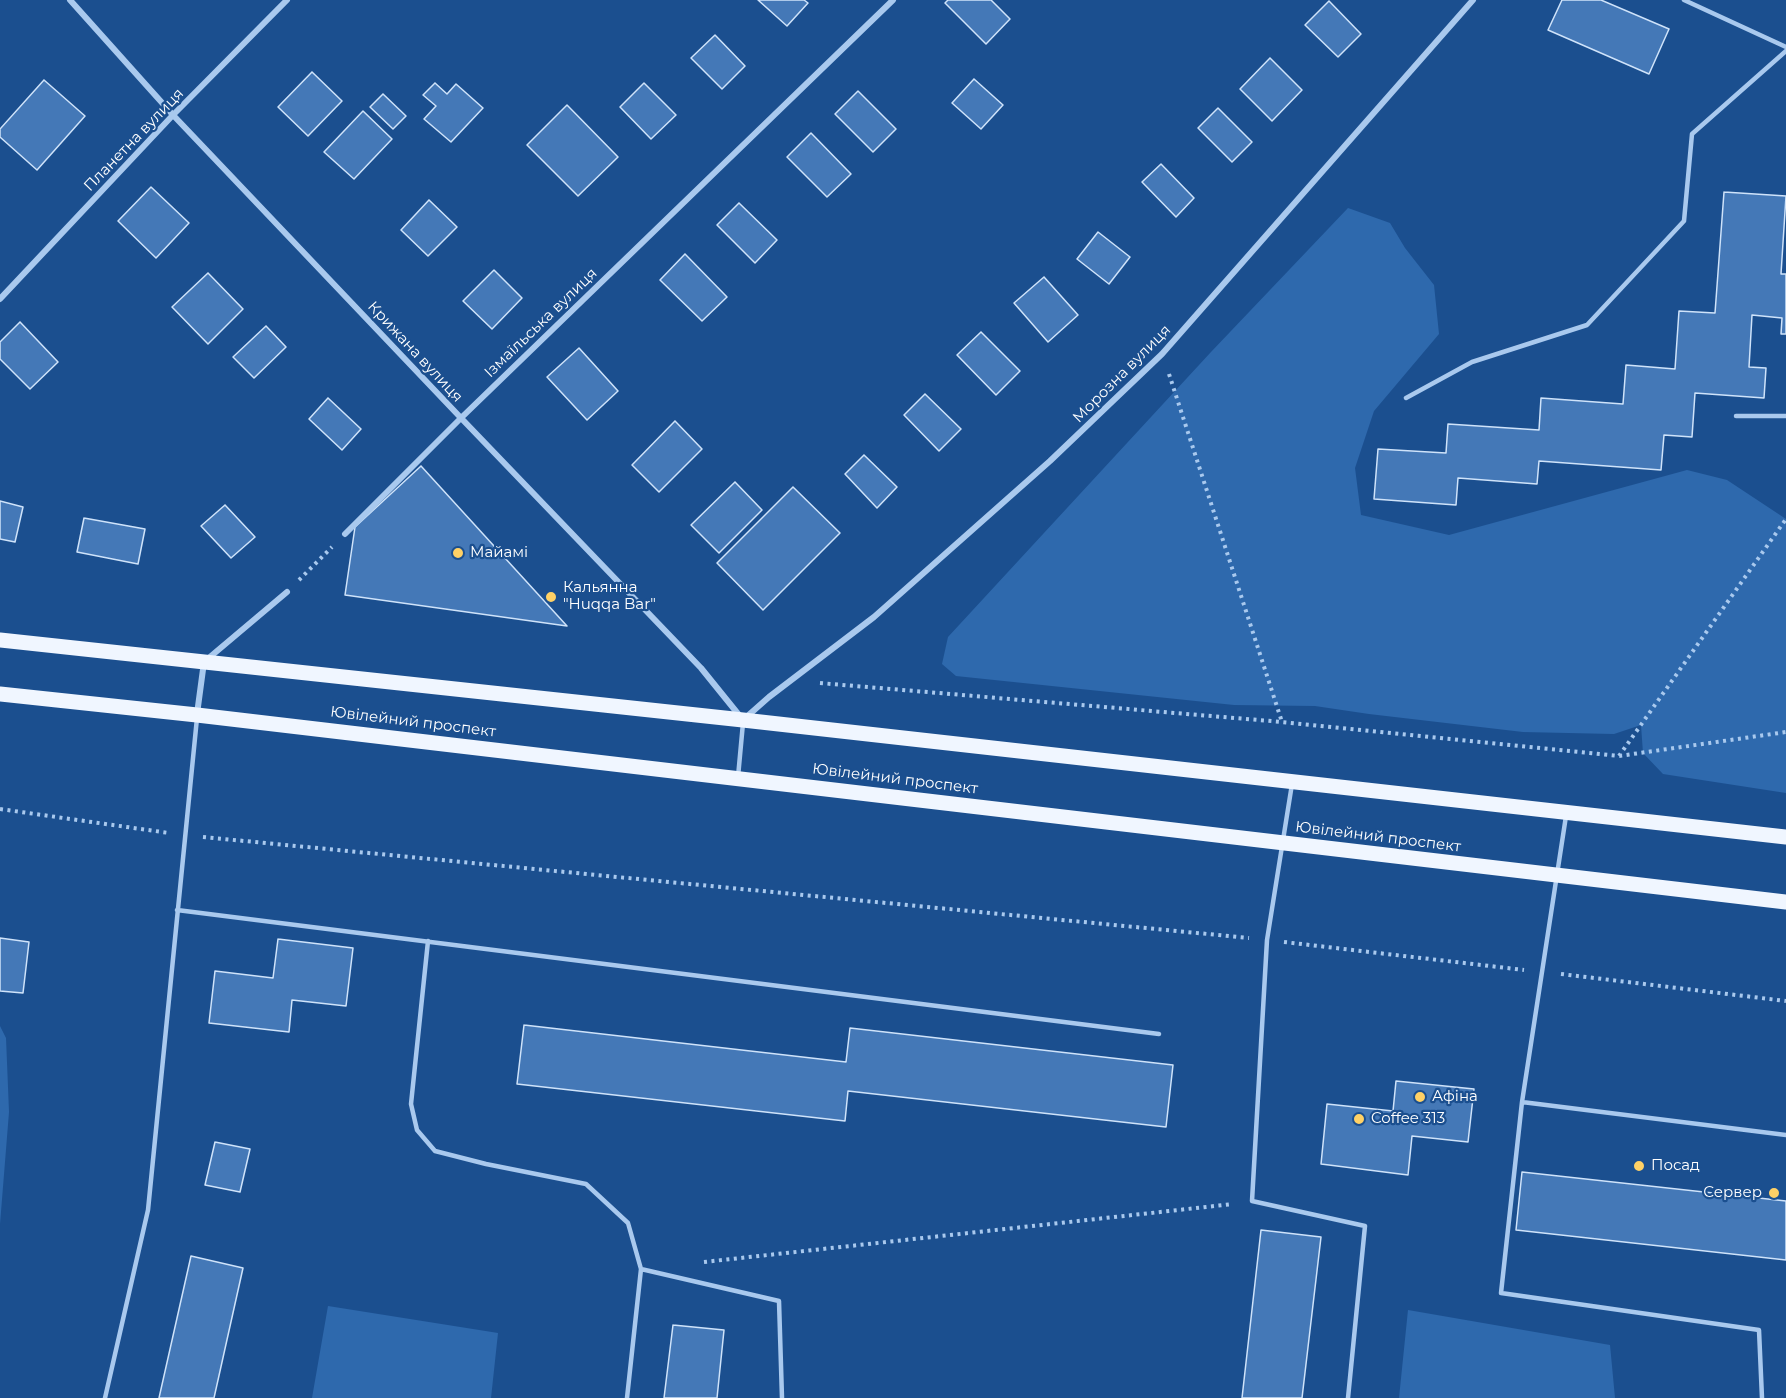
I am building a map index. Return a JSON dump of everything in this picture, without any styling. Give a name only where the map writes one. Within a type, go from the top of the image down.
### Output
[{"type":"main road","points":[[0,640],[743,720],[1786,837]]},
{"type":"main road","name":"Ювілейний проспект","points":[[0,694],[197,715],[1786,903]]},
{"type":"street","name":"Крижана вулиця","points":[[70,0],[173,115],[701,668],[743,720]]},
{"type":"street","name":"Планетна вулиця","points":[[0,299],[173,115],[287,0]]},
{"type":"street","name":"Ізмаїльська вулиця","points":[[345,534],[461,418],[893,0]]},
{"type":"street","name":"Морозна вулиця","points":[[743,720],[883,609],[1050,461],[1162,354],[1473,0]]},
{"type":"street","points":[[197,715],[204,662],[286,592]]},
{"type":"lane","points":[[1406,398],[1472,362],[1587,325],[1684,221],[1692,134],[1786,49],[1684,0]]},
{"type":"lane","points":[[1736,416],[1786,416]]},
{"type":"lane","points":[[105,1398],[148,1210],[197,715]]},
{"type":"lane","points":[[738,779],[743,720]]},
{"type":"lane","points":[[1292,782],[1267,940],[1252,1202],[1365,1226],[1348,1398]]},
{"type":"lane","points":[[1567,813],[1522,1102],[1501,1293],[1759,1330],[1762,1398]]},
{"type":"lane","points":[[177,910],[1159,1034]]},
{"type":"lane","points":[[428,941],[411,1104],[417,1130],[435,1151],[486,1164],[586,1184],[628,1223],[641,1269],[627,1398]]},
{"type":"lane","points":[[1522,1102],[1786,1136]]},
{"type":"lane","points":[[641,1269],[779,1301],[782,1398]]},
{"type":"path","points":[[1162,354],[1282,722]]},
{"type":"path","points":[[1619,756],[1786,519]]},
{"type":"path","points":[[286,592],[345,534]]},
{"type":"path","points":[[792,681],[1282,722],[1619,756],[1786,732]]},
{"type":"path","points":[[0,809],[184,835],[1267,940],[1786,1001]]},
{"type":"path","points":[[699,1263],[1252,1202]]},
{"type":"shaded area","points":[[1348,208],[1390,223],[1405,248],[1434,285],[1439,334],[1374,411],[1355,468],[1361,515],[1449,535],[1687,470],[1727,480],[1786,519],[1786,793],[1663,774],[1643,753],[1641,725],[1614,734],[1523,732],[1315,706],[1234,705],[956,676],[942,664],[948,637],[1211,352]]},
{"type":"shaded area","points":[[0,1026],[6,1038],[9,1112],[0,1224]]},
{"type":"shaded area","points":[[328,1306],[498,1333],[491,1398],[312,1398]]},
{"type":"shaded area","points":[[1408,1310],[1610,1345],[1615,1398],[1399,1398]]},
{"type":"building","points":[[758,0],[804,0],[808,3],[787,26]]},
{"type":"building","points":[[948,0],[991,0],[1010,19],[986,44],[945,3]]},
{"type":"building","points":[[1562,0],[1601,0],[1669,29],[1649,74],[1548,30]]},
{"type":"building","points":[[1329,1],[1361,34],[1338,57],[1305,25]]},
{"type":"building","points":[[715,35],[745,66],[722,89],[691,58]]},
{"type":"building","points":[[1270,58],[1302,90],[1272,121],[1240,89]]},
{"type":"building","points":[[312,72],[342,101],[308,136],[278,107]]},
{"type":"building","points":[[974,79],[1003,105],[981,129],[952,103]]},
{"type":"building","points":[[44,80],[85,116],[37,170],[0,137],[0,129]]},
{"type":"building","points":[[435,83],[447,94],[456,84],[483,108],[451,142],[424,119],[436,106],[423,95]]},
{"type":"building","points":[[644,83],[676,115],[651,139],[620,107]]},
{"type":"building","points":[[858,91],[896,129],[873,152],[835,114]]},
{"type":"building","points":[[383,94],[406,116],[393,129],[370,107]]},
{"type":"building","points":[[567,105],[618,157],[578,196],[527,145]]},
{"type":"building","points":[[1218,108],[1252,142],[1232,162],[1198,128]]},
{"type":"building","points":[[363,111],[392,139],[354,179],[324,152]]},
{"type":"building","points":[[811,133],[851,174],[827,197],[787,157]]},
{"type":"building","points":[[1161,164],[1194,198],[1176,217],[1142,182]]},
{"type":"building","points":[[151,187],[189,223],[156,258],[118,221]]},
{"type":"building","points":[[1724,192],[1786,196],[1781,274],[1786,274],[1786,334],[1781,334],[1782,318],[1752,315],[1749,367],[1766,368],[1764,398],[1695,393],[1692,437],[1664,435],[1661,470],[1539,461],[1537,484],[1458,478],[1456,505],[1374,499],[1378,449],[1446,453],[1448,424],[1539,430],[1541,398],[1623,404],[1626,365],[1675,369],[1679,311],[1715,313]]},
{"type":"building","points":[[429,200],[457,227],[428,256],[401,230]]},
{"type":"building","points":[[739,203],[777,240],[755,263],[717,225]]},
{"type":"building","points":[[1098,232],[1130,257],[1109,284],[1077,259]]},
{"type":"building","points":[[685,254],[727,297],[702,321],[660,280]]},
{"type":"building","points":[[494,270],[522,298],[492,329],[463,301]]},
{"type":"building","points":[[208,273],[243,309],[208,344],[172,307]]},
{"type":"building","points":[[1044,277],[1078,315],[1048,342],[1014,303]]},
{"type":"building","points":[[20,322],[58,362],[30,389],[0,359],[0,342]]},
{"type":"building","points":[[266,326],[286,347],[254,378],[233,357]]},
{"type":"building","points":[[981,332],[1020,371],[996,395],[957,355]]},
{"type":"building","points":[[579,348],[618,391],[587,420],[547,377]]},
{"type":"building","points":[[925,394],[961,429],[939,451],[904,415]]},
{"type":"building","points":[[328,398],[361,429],[342,450],[309,419]]},
{"type":"building","points":[[675,421],[702,449],[659,492],[632,465]]},
{"type":"building","points":[[864,455],[897,487],[877,508],[845,474]]},
{"type":"building","points":[[421,466],[567,626],[345,595],[355,527]]},
{"type":"building","points":[[735,482],[762,510],[719,553],[691,525]]},
{"type":"building","points":[[793,487],[840,533],[763,610],[717,563]]},
{"type":"building","points":[[0,501],[23,507],[15,542],[0,539]]},
{"type":"building","points":[[225,505],[255,537],[231,558],[201,526]]},
{"type":"building","points":[[84,518],[145,529],[138,564],[77,552]]},
{"type":"building","points":[[0,938],[29,942],[23,993],[0,991]]},
{"type":"building","points":[[278,939],[353,948],[346,1006],[292,1000],[289,1032],[209,1023],[215,971],[273,978]]},
{"type":"building","points":[[524,1025],[846,1062],[850,1028],[1173,1065],[1166,1127],[848,1091],[845,1121],[517,1084]]},
{"type":"building","points":[[1396,1081],[1474,1089],[1468,1142],[1412,1136],[1408,1175],[1321,1164],[1327,1104],[1393,1111]]},
{"type":"building","points":[[215,1142],[250,1149],[240,1192],[205,1185]]},
{"type":"building","points":[[1522,1172],[1786,1201],[1786,1260],[1516,1230]]},
{"type":"building","points":[[1261,1230],[1321,1237],[1302,1398],[1242,1398]]},
{"type":"building","points":[[191,1256],[243,1268],[214,1398],[159,1398]]},
{"type":"building","points":[[673,1325],[724,1330],[717,1398],[664,1398]]},
{"type":"place","name":"Майамі","points":[[458,553]]},
{"type":"place","name":"Кальянна \"Huqqa Bar\"","points":[[551,597]]},
{"type":"place","name":"Афіна","points":[[1420,1097]]},
{"type":"place","name":"Coffee 313","points":[[1359,1119]]},
{"type":"place","name":"Посад","points":[[1639,1166]]},
{"type":"place","name":"Сервер","points":[[1774,1193]]}]
